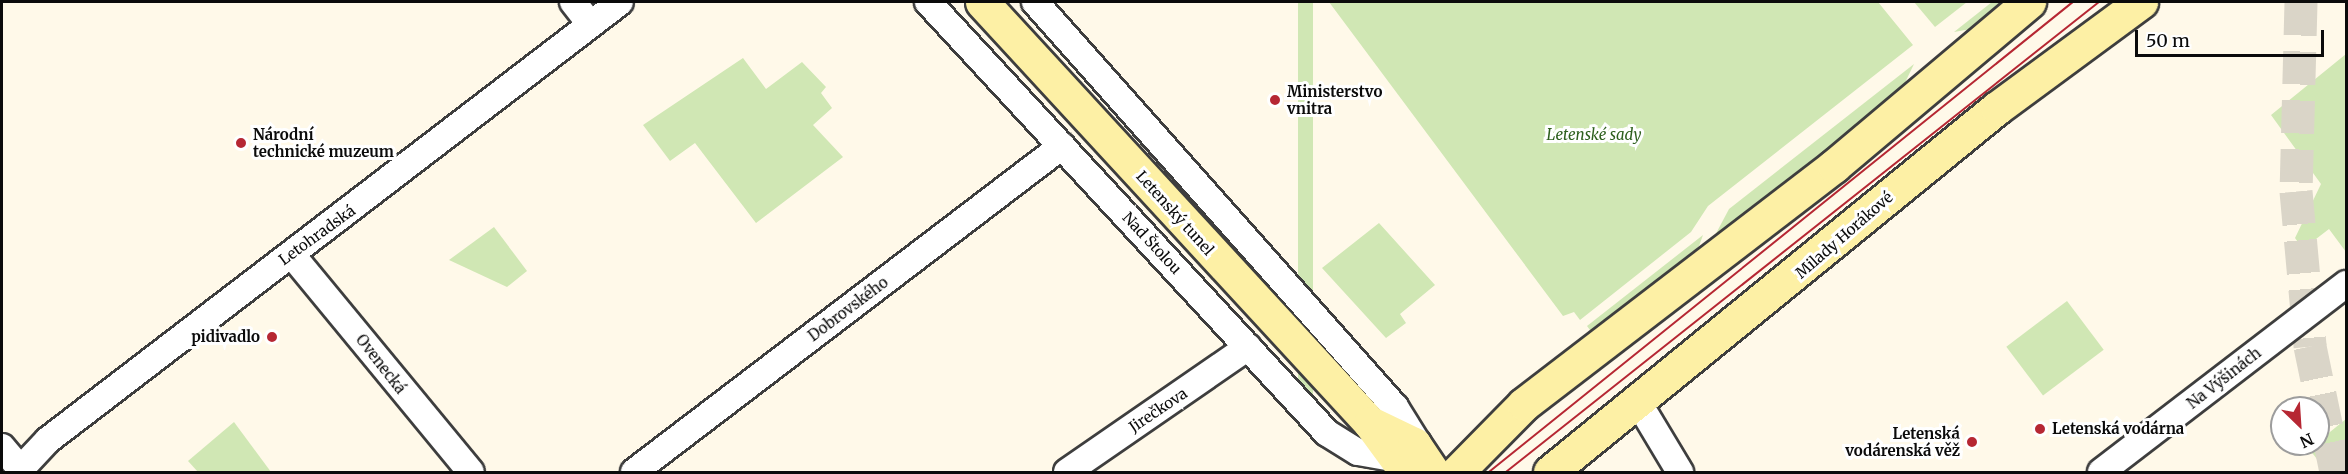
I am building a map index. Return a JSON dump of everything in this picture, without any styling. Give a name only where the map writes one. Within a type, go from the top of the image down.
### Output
[{"type":"main road","name":"Letenský tunel","points":[[982,2],[1370,423],[1414,464]]},
{"type":"main road","points":[[1457,472],[1524,404],[1834,166],[2029,2]]},
{"type":"main road","name":"Milady Horákové","points":[[1550,472],[1997,108],[2141,2]]},
{"type":"street","points":[[573,2],[590,24]]},
{"type":"street","name":"Letohradská","points":[[20,472],[48,440],[620,2]]},
{"type":"street","name":"Nad Štolou","points":[[928,2],[1327,433],[1358,452],[1414,464]]},
{"type":"street","points":[[1035,2],[1395,407],[1414,464]]},
{"type":"street","name":"Dobrovského","points":[[634,472],[1062,146]]},
{"type":"street","name":"Ovenecká","points":[[292,255],[471,472]]},
{"type":"street","name":"Na Výšinách","points":[[2101,472],[2346,284]]},
{"type":"street","name":"Jirečkova","points":[[1067,472],[1248,347]]},
{"type":"street","points":[[1638,402],[1680,472]]},
{"type":"street","points":[[2,447],[20,472]]},
{"type":"green space","points":[[1298,2],[1313,2],[1313,427],[1298,427]]},
{"type":"green space","name":"Letenské sady","points":[[1329,2],[1878,2],[1913,45],[1708,206],[1691,232],[1580,320],[1574,312],[1563,316]]},
{"type":"green space","points":[[1914,2],[1967,2],[1935,27]]},
{"type":"green space","points":[[1992,2],[2009,2],[1971,29],[1954,32]]},
{"type":"green space","points":[[2346,54],[2346,252],[2329,229],[2303,249],[2295,238],[2321,184],[2271,115]]},
{"type":"green space","points":[[743,58],[766,89],[802,62],[826,87],[821,93],[832,108],[813,125],[843,157],[756,223],[695,143],[670,161],[643,125]]},
{"type":"green space","points":[[1914,64],[1900,93],[1712,241],[1729,209]]},
{"type":"green space","points":[[1379,223],[1435,285],[1400,314],[1406,323],[1386,338],[1322,268]]},
{"type":"green space","points":[[494,227],[527,271],[507,287],[449,260]]},
{"type":"green space","points":[[1703,235],[1699,246],[1655,285],[1593,334],[1587,326]]},
{"type":"green space","points":[[2067,301],[2104,350],[2043,395],[2006,347]]},
{"type":"green space","points":[[2346,419],[2346,451],[2330,455],[2330,432]]},
{"type":"green space","points":[[234,422],[271,472],[198,472],[188,461]]},
{"type":"tunnel","points":[[2301,2],[2296,191],[2310,346],[2336,472]]},
{"type":"tram line","points":[[1489,472],[2073,2]]},
{"type":"tram line","points":[[1506,472],[2099,2]]},
{"type":"place","name":"Ministerstvo vnitra","points":[[1275,100]]},
{"type":"place","name":"Národní technické muzeum","points":[[241,143]]},
{"type":"place","name":"pidivadlo","points":[[272,337]]},
{"type":"place","name":"Letenská vodárna","points":[[2040,429]]},
{"type":"place","name":"Letenská vodárenská věž","points":[[1972,442]]}]
